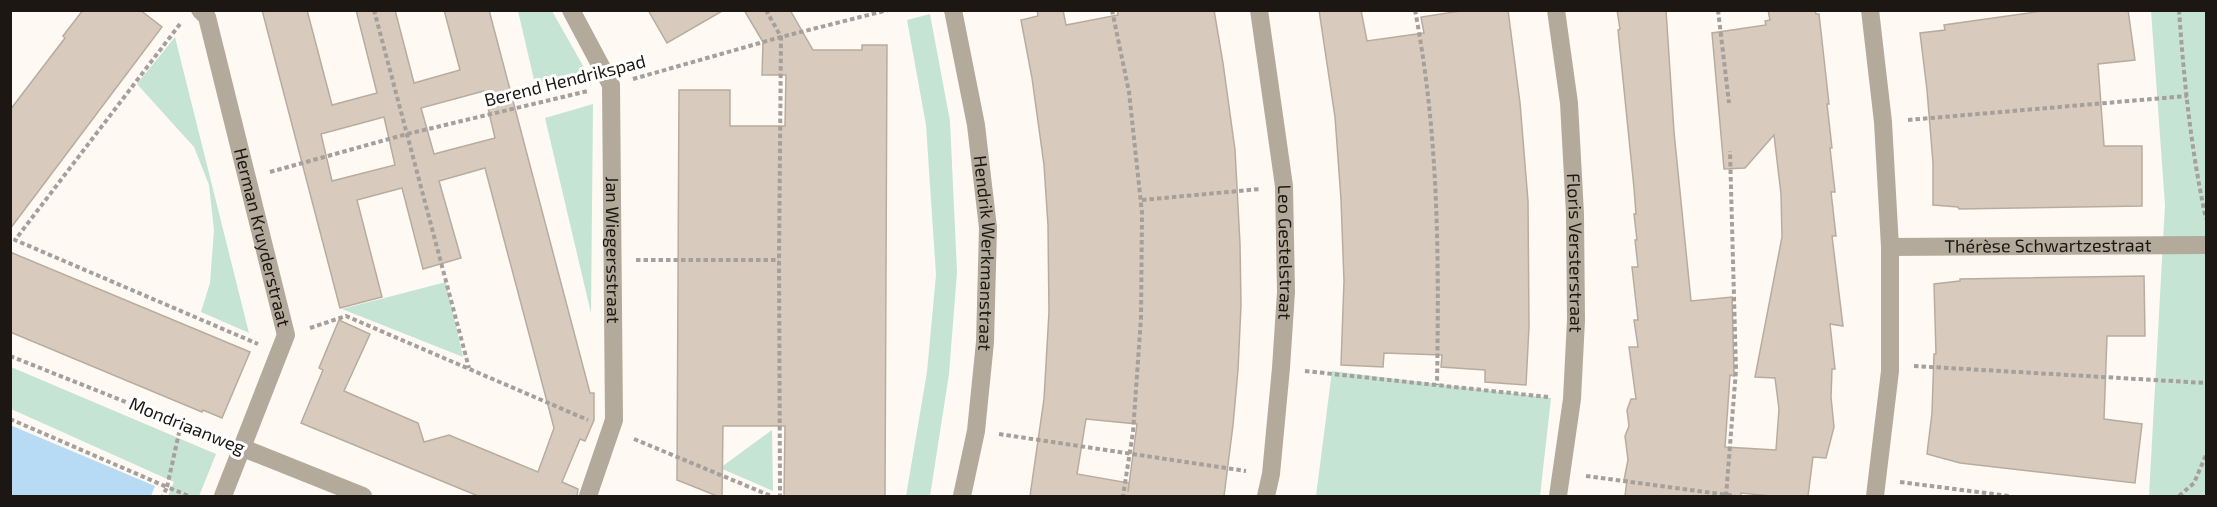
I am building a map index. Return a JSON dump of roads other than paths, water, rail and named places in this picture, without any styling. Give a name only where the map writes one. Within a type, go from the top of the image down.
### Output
[{"type":"street","name":"Jan Wiegersstraat","points":[[571,10],[611,85],[614,420],[588,496]]},
{"type":"street","name":"Hendrik Werkmanstraat","points":[[954,10],[976,125],[988,228],[985,342],[976,431],[962,496]]},
{"type":"street","name":"Leo Gestelstraat","points":[[1259,10],[1284,186],[1286,292],[1271,474],[1266,496]]},
{"type":"street","name":"Floris Versterstraat","points":[[1556,10],[1569,102],[1575,214],[1576,320],[1572,399],[1558,496]]},
{"type":"street","points":[[1870,10],[1883,122],[1890,247],[1889,364],[1876,488]]},
{"type":"street","name":"Herman Kruyderstraat","points":[[204,14],[249,178],[286,335],[224,496]]},
{"type":"street","name":"Thérèse Schwartzestraat","points":[[1890,247],[2206,245]]},
{"type":"street","name":"Mondriaanweg","points":[[243,448],[363,496]]},
{"type":"water","points":[[10,425],[155,486],[151,496],[11,496]]}]
